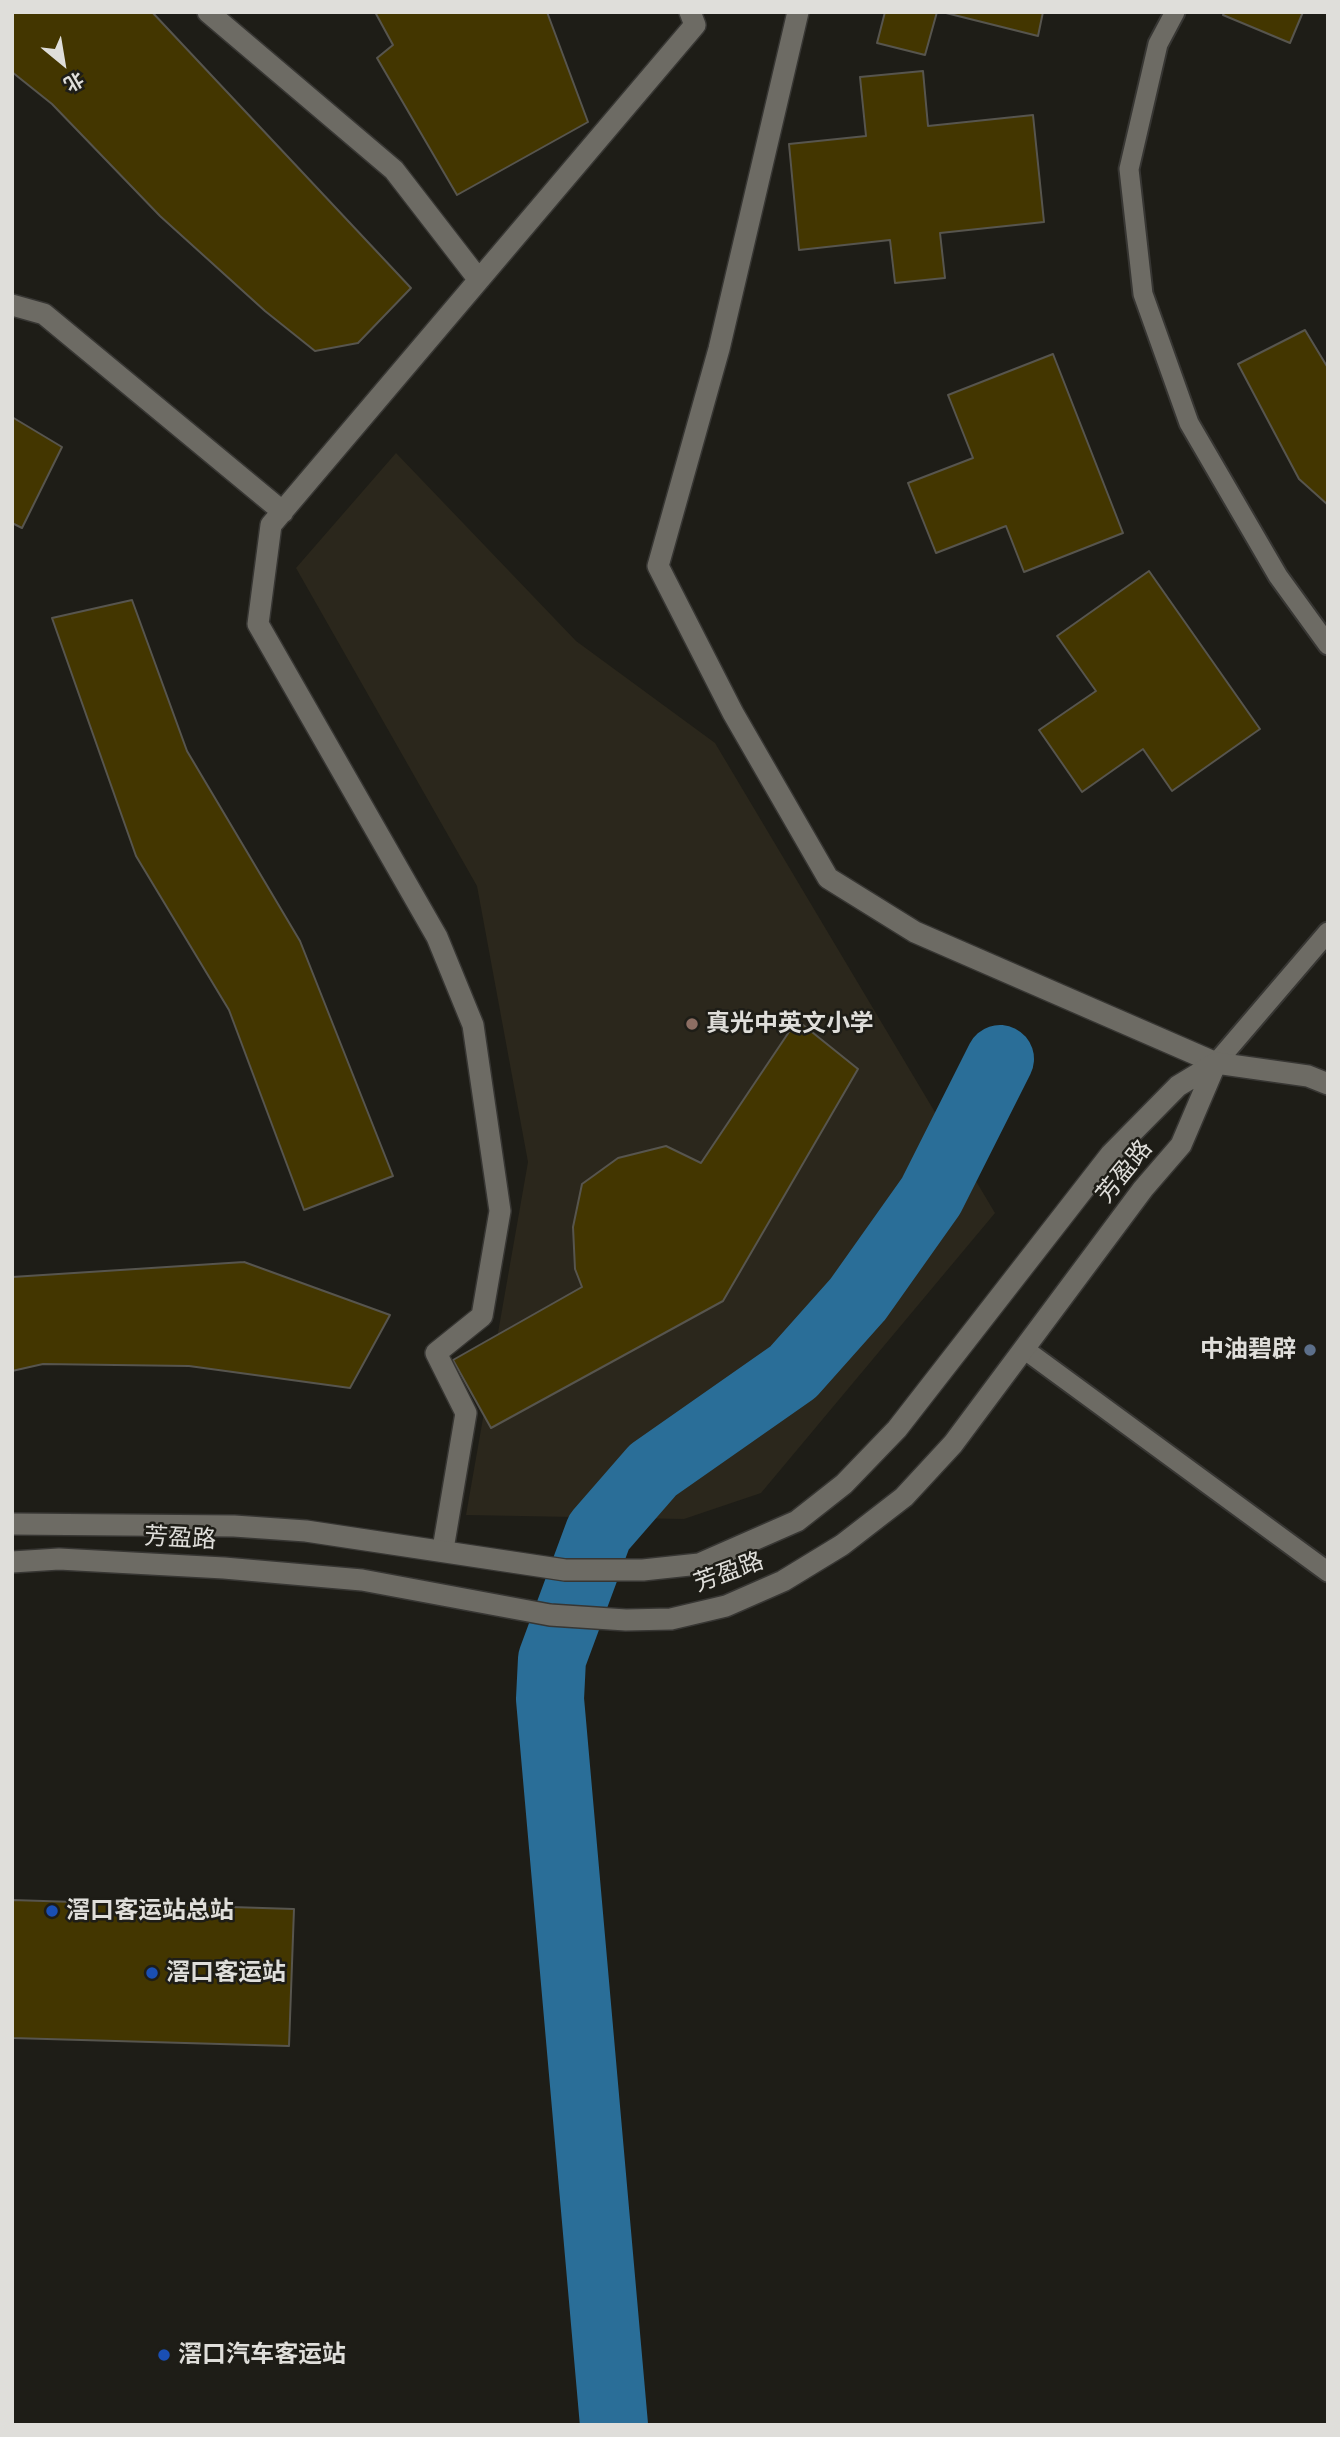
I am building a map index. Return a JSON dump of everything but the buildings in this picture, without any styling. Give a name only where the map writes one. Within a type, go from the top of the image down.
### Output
[{"type":"street","points":[[208,12],[394,170],[479,280]]},
{"type":"street","points":[[443,1549],[466,1413],[436,1353],[482,1316],[500,1211],[473,1025],[437,937],[258,624],[271,525],[695,25],[690,12]]},
{"type":"street","points":[[798,12],[719,349],[658,566],[733,713],[828,878],[915,932],[1216,1063],[1308,1076],[1328,1084]]},
{"type":"street","points":[[12,305],[44,314],[283,512]]},
{"type":"street","name":"芳盈路","points":[[12,1562],[59,1559],[238,1569],[362,1580],[550,1615],[626,1620],[671,1619],[726,1606],[783,1581],[842,1545],[904,1497],[953,1444],[1143,1189],[1181,1145],[1216,1063]]},
{"type":"street","name":"芳盈路","points":[[12,1524],[246,1527],[306,1531],[443,1549],[565,1570],[643,1570],[699,1564],[797,1521],[844,1484],[897,1429],[1111,1154],[1178,1086],[1216,1063]]},
{"type":"lane","points":[[1175,12],[1158,44],[1129,169],[1143,293],[1189,423],[1278,576],[1328,645]]},
{"type":"lane","points":[[1216,1063],[1328,932]]},
{"type":"lane","points":[[1024,1349],[1328,1572]]},
{"type":"shaded area","name":"真光中英文小学","points":[[396,453],[576,641],[715,743],[995,1213],[761,1493],[684,1519],[466,1515],[528,1162],[477,886],[296,568]]},
{"type":"waterway","points":[[614,2425],[550,1699],[552,1659],[599,1532],[653,1470],[793,1372],[858,1299],[931,1196],[1000,1059]]},
{"type":"place","name":"真光中英文小学","points":[[692,1024]]},
{"type":"place","name":"中油碧辟","points":[[1310,1350]]},
{"type":"place","name":"滘口客运站总站","points":[[52,1911]]},
{"type":"place","name":"滘口客运站","points":[[152,1973]]},
{"type":"place","name":"滘口汽车客运站","points":[[164,2355]]}]
